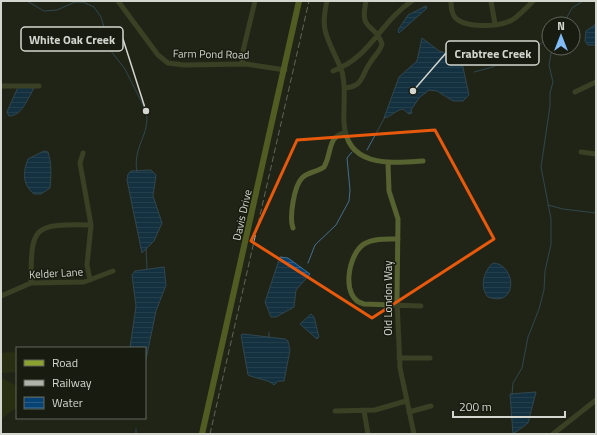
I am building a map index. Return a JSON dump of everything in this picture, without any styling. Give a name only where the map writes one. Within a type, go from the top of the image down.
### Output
[{"type":"main road","name":"Davis Drive","points":[[202,434],[285,70],[299,1]]},
{"type":"street","name":"Farm Pond Road","points":[[118,1],[158,55],[166,62],[184,65],[242,64],[285,70]]},
{"type":"street","points":[[242,64],[243,51],[254,1]]},
{"type":"street","points":[[327,1],[323,24],[343,76],[345,133],[352,146],[361,154],[378,162],[424,162]]},
{"type":"street","points":[[344,88],[355,86],[363,79],[369,64],[381,48],[381,40],[365,23],[364,18],[366,1]]},
{"type":"street","points":[[333,71],[351,63],[360,56],[396,14],[412,1]]},
{"type":"street","points":[[451,1],[452,11],[458,20],[473,25],[486,26],[512,20],[533,1]]},
{"type":"street","points":[[491,1],[495,24]]},
{"type":"street","points":[[575,92],[596,82]]},
{"type":"street","points":[[1,86],[39,86]]},
{"type":"street","points":[[293,228],[291,217],[300,181],[305,175],[324,167],[334,139],[339,134],[345,133]]},
{"type":"street","points":[[581,152],[596,154]]},
{"type":"street","points":[[83,153],[80,163],[91,225],[87,265],[90,280]]},
{"type":"street","name":"Old London Way","points":[[388,163],[389,191],[398,219],[397,305],[399,358],[406,401],[414,434]]},
{"type":"street","points":[[31,283],[31,248],[38,232],[55,225],[91,225]]},
{"type":"street","points":[[398,239],[374,240],[360,247],[352,259],[350,280],[352,295],[360,303],[421,306]]},
{"type":"street","name":"Kelder Lane","points":[[1,296],[31,283],[80,283],[113,271]]},
{"type":"street","points":[[399,358],[430,358]]},
{"type":"street","points":[[553,434],[596,400]]},
{"type":"street","points":[[335,411],[364,411],[385,408],[406,401]]},
{"type":"street","points":[[409,412],[431,406]]},
{"type":"street","points":[[364,411],[368,434]]},
{"type":"highlighted area","points":[[435,130],[494,239],[372,318],[251,241],[297,140]]},
{"type":"green space","points":[[15,352],[16,372],[1,373],[1,353]]},
{"type":"green space","points":[[1,378],[16,386],[16,408],[1,419]]},
{"type":"water","points":[[426,6],[427,8],[399,33],[398,30],[408,15]]},
{"type":"water","points":[[596,24],[596,45],[588,45],[585,41],[586,31]]},
{"type":"water","points":[[422,38],[439,51],[458,57],[462,63],[469,95],[463,101],[453,101],[437,91],[429,90],[419,98],[411,110],[412,113],[409,114],[403,109],[384,118],[399,77],[417,61]]},
{"type":"water","points":[[18,87],[34,88],[21,110],[14,115],[9,116],[7,112]]},
{"type":"water","points":[[44,151],[48,152],[50,161],[50,188],[41,194],[34,194],[27,186],[25,169],[28,159]]},
{"type":"water","points":[[151,170],[156,175],[153,196],[162,223],[154,241],[142,253],[127,180],[128,174],[131,171]]},
{"type":"water","points":[[280,257],[288,258],[310,274],[296,290],[294,307],[276,317],[271,317],[265,302]]},
{"type":"water","points":[[493,263],[501,265],[506,270],[510,277],[511,284],[509,291],[505,296],[498,299],[488,297],[485,293],[483,284],[485,274]]},
{"type":"water","points":[[164,267],[166,285],[156,311],[146,359],[146,347],[130,347],[136,306],[132,275],[135,271]]},
{"type":"water","points":[[311,314],[314,317],[319,337],[317,339],[300,324]]},
{"type":"water","points":[[241,335],[285,339],[288,341],[290,350],[284,381],[278,381],[274,385],[269,381],[248,375]]},
{"type":"water","points":[[536,392],[528,423],[513,434],[510,394]]},
{"type":"waterway","points":[[27,1],[44,11],[57,10],[75,2],[83,2],[94,7],[101,17],[111,51],[125,69],[146,111],[146,127],[137,155],[137,172]]},
{"type":"waterway","points":[[568,16],[572,8],[583,1]]},
{"type":"waterway","points":[[474,72],[493,67],[501,62],[533,51],[541,44]]},
{"type":"waterway","points":[[512,395],[513,383],[522,368],[528,337],[539,309],[544,290],[545,271],[551,244],[551,219],[541,167],[550,106],[550,93],[553,82],[549,65],[551,56]]},
{"type":"waterway","points":[[367,150],[385,117]]},
{"type":"waterway","points":[[308,263],[315,245],[336,225],[349,201],[350,190],[347,158],[352,152]]},
{"type":"waterway","points":[[548,205],[563,209],[596,213]]},
{"type":"waterway","points":[[146,248],[147,269]]},
{"type":"waterway","points":[[269,332],[269,337]]},
{"type":"waterway","points":[[136,429],[136,434]]},
{"type":"railway","points":[[210,434],[309,1]]},
{"type":"place","name":"Crabtree Creek","points":[[413,91]]},
{"type":"place","name":"White Oak Creek","points":[[146,111]]}]
